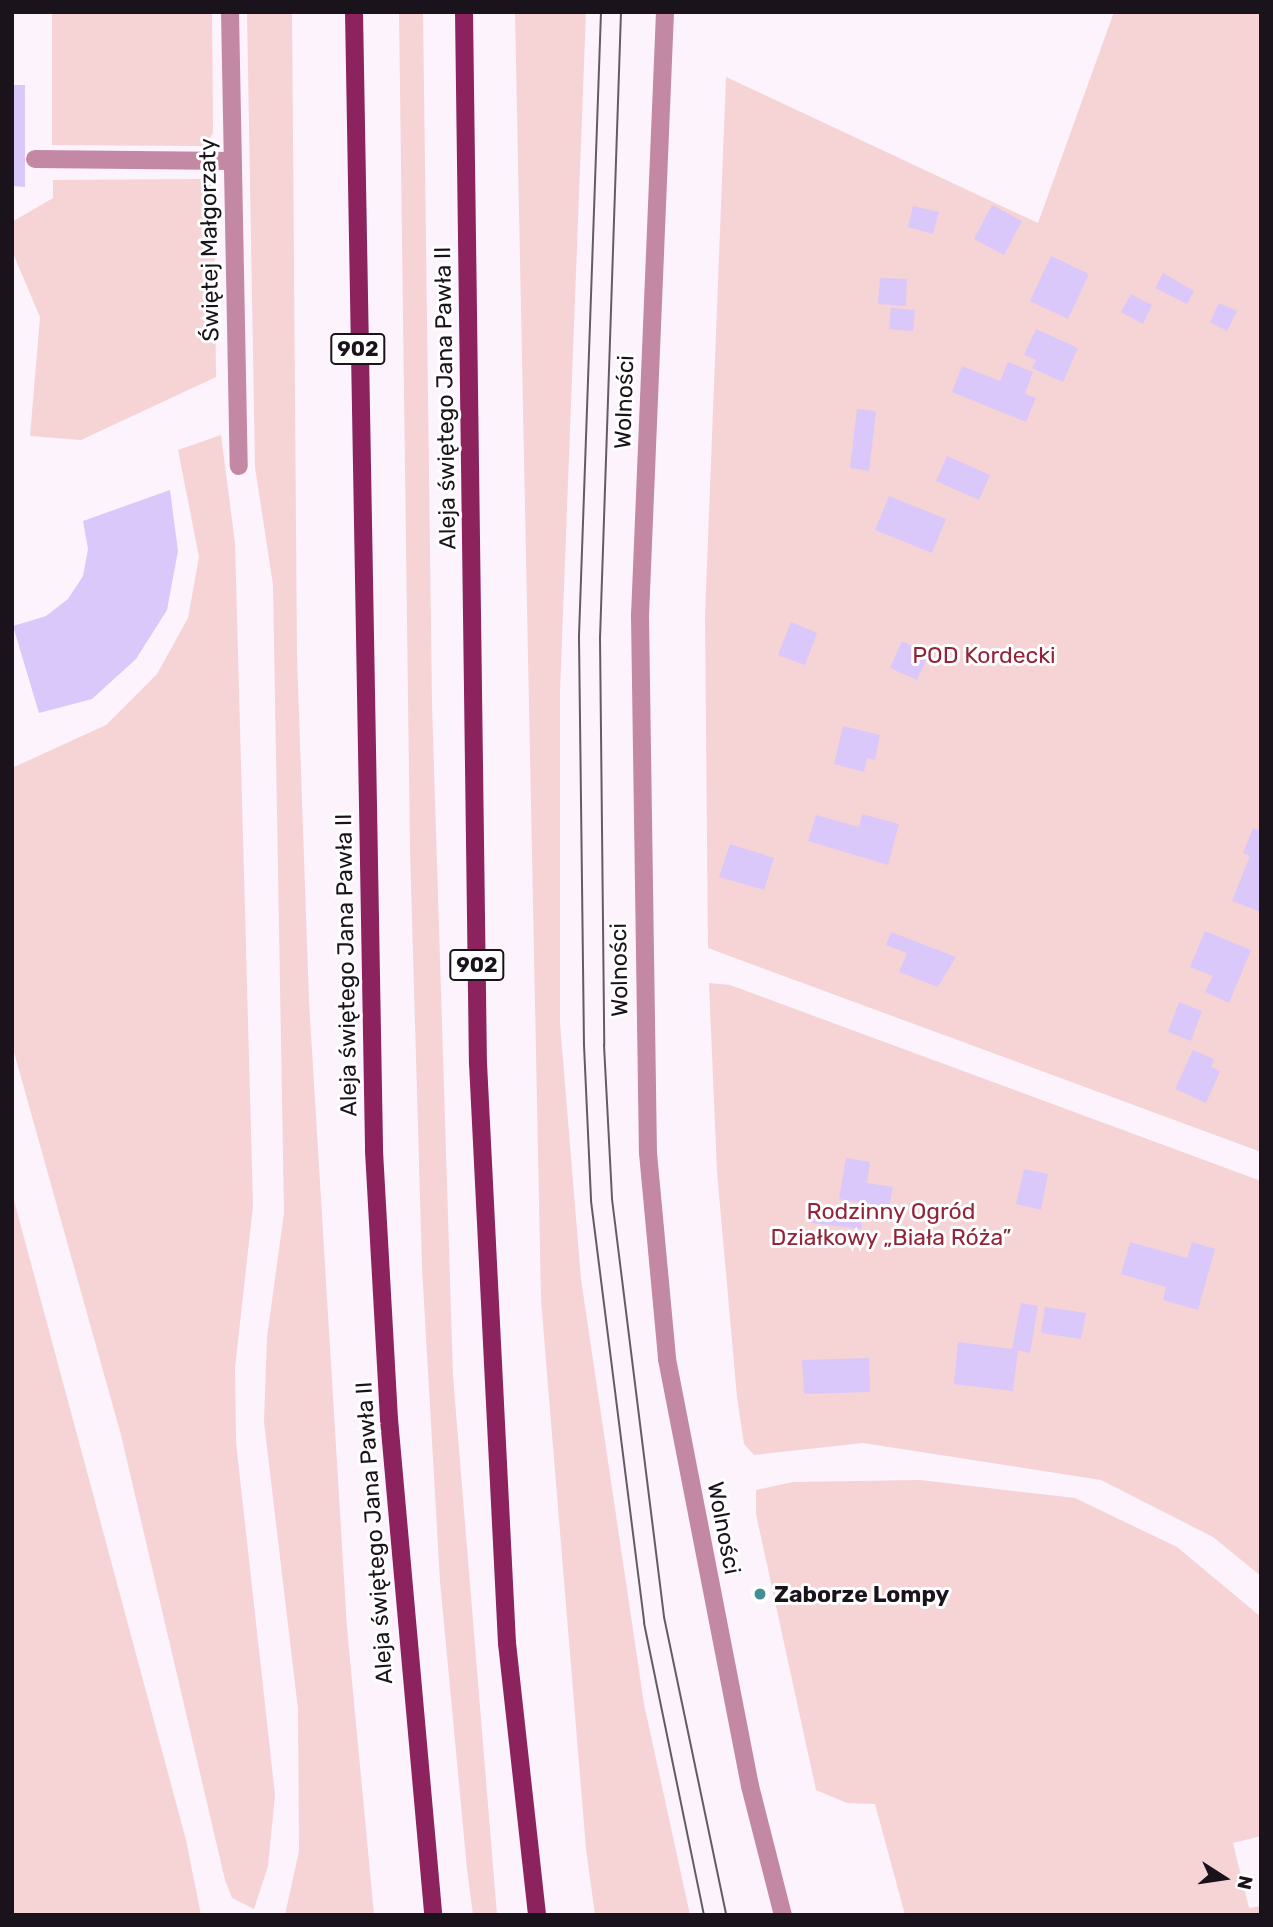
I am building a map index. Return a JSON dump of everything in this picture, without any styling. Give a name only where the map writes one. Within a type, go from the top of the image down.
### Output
[{"type":"main road","name":"Aleja świętego Jana Pawła II","points":[[354,12],[374,1151],[389,1419],[433,1915]]},
{"type":"main road","name":"Aleja świętego Jana Pawła II","points":[[464,12],[483,1173],[508,1643],[537,1915]]},
{"type":"street","name":"Świętej Małgorzaty","points":[[230,12],[239,466]]},
{"type":"street","name":"Wolności","points":[[665,12],[640,616],[649,1153],[667,1359],[747,1773],[783,1915]]},
{"type":"street","points":[[35,159],[232,162]]},
{"type":"green space","points":[[52,12],[212,12],[213,133],[205,146],[52,145]]},
{"type":"green space","points":[[247,12],[292,12],[297,657],[309,1001],[347,1628],[374,1915],[285,1915],[299,1851],[298,1709],[264,1422],[267,1337],[284,1213],[273,585],[255,467]]},
{"type":"green space","points":[[399,12],[423,12],[432,704],[453,1376],[497,1915],[473,1915],[467,1869],[440,1581],[422,1267],[410,850]]},
{"type":"green space","points":[[515,12],[586,12],[560,691],[560,1023],[581,1279],[644,1704],[690,1915],[595,1915],[586,1849],[541,1300]]},
{"type":"green space","name":"POD Kordecki","points":[[1114,12],[1261,12],[1261,1152],[708,948],[705,616],[726,77],[1038,223]]},
{"type":"green space","points":[[204,179],[214,186],[216,377],[81,440],[30,436],[40,317],[12,251],[12,222],[53,198],[53,180]]},
{"type":"green space","points":[[221,435],[235,543],[253,1206],[235,1368],[236,1442],[275,1795],[268,1866],[254,1909],[232,1898],[225,1880],[121,1435],[12,1045],[12,768],[106,725],[157,674],[188,618],[199,557],[178,450]]},
{"type":"green space","name":"Rodzinny Ogród Działkowy „Biała Róża”","points":[[709,983],[730,985],[1261,1181],[1261,1576],[1213,1537],[1101,1480],[863,1443],[754,1455],[744,1444],[737,1397],[717,1172]]},
{"type":"green space","points":[[12,1193],[186,1840],[201,1915],[12,1915]]},
{"type":"green space","points":[[920,1480],[1075,1498],[1177,1547],[1261,1617],[1261,1836],[1233,1843],[1249,1908],[1261,1906],[1261,1915],[905,1915],[875,1804],[847,1803],[816,1790],[756,1514],[756,1490],[793,1482]]},
{"type":"building","points":[[12,85],[25,85],[25,187],[12,186]]},
{"type":"building","points":[[992,205],[1022,221],[1004,255],[974,239]]},
{"type":"building","points":[[913,206],[939,212],[933,234],[908,227]]},
{"type":"building","points":[[1051,256],[1089,274],[1068,319],[1030,301]]},
{"type":"building","points":[[1163,273],[1194,291],[1187,304],[1155,288]]},
{"type":"building","points":[[880,278],[907,279],[906,306],[878,304]]},
{"type":"building","points":[[1131,294],[1152,305],[1143,324],[1121,312]]},
{"type":"building","points":[[1219,303],[1237,311],[1227,331],[1210,322]]},
{"type":"building","points":[[891,308],[915,310],[913,331],[889,329]]},
{"type":"building","points":[[1036,329],[1078,348],[1063,382],[1032,368],[1036,360],[1024,355]]},
{"type":"building","points":[[1008,362],[1033,372],[1025,394],[1036,398],[1026,422],[952,392],[962,366],[1000,381]]},
{"type":"building","points":[[857,409],[876,411],[869,471],[850,468]]},
{"type":"building","points":[[947,456],[990,475],[979,500],[936,481]]},
{"type":"building","points":[[170,490],[178,551],[167,610],[136,659],[92,699],[39,713],[13,626],[46,616],[68,599],[83,576],[88,549],[83,521]]},
{"type":"building","points":[[889,496],[946,519],[932,553],[875,530]]},
{"type":"building","points":[[791,622],[817,633],[805,665],[778,655]]},
{"type":"building","points":[[902,641],[929,654],[917,680],[890,668]]},
{"type":"building","points":[[843,726],[880,735],[875,760],[867,758],[864,772],[834,764]]},
{"type":"building","points":[[862,814],[899,824],[888,865],[808,841],[816,815],[859,827]]},
{"type":"building","points":[[1253,828],[1261,831],[1261,912],[1232,901],[1250,856],[1243,853]]},
{"type":"building","points":[[730,844],[774,858],[764,890],[719,877]]},
{"type":"building","points":[[1205,931],[1251,950],[1229,1003],[1205,992],[1213,976],[1190,967]]},
{"type":"building","points":[[891,932],[956,957],[938,987],[899,972],[907,953],[886,945]]},
{"type":"building","points":[[1179,1002],[1202,1011],[1191,1041],[1168,1032]]},
{"type":"building","points":[[1193,1050],[1214,1059],[1211,1067],[1220,1071],[1206,1103],[1175,1089]]},
{"type":"building","points":[[846,1158],[870,1162],[867,1183],[893,1187],[889,1208],[839,1199]]},
{"type":"building","points":[[1024,1169],[1048,1174],[1041,1210],[1016,1204]]},
{"type":"building","points":[[813,1206],[860,1210],[862,1229],[811,1223]]},
{"type":"building","points":[[1130,1242],[1187,1258],[1192,1242],[1215,1249],[1198,1310],[1163,1300],[1166,1287],[1121,1274]]},
{"type":"building","points":[[1021,1303],[1038,1306],[1030,1353],[1018,1350],[1013,1391],[954,1384],[958,1342],[1012,1349]]},
{"type":"building","points":[[1045,1307],[1086,1313],[1081,1339],[1041,1333]]},
{"type":"building","points":[[869,1358],[870,1392],[804,1394],[802,1360]]},
{"type":"tram line","points":[[601,12],[579,637],[584,1045],[591,1201],[644,1623],[704,1915]]},
{"type":"tram line","points":[[621,12],[600,637],[604,1045],[612,1199],[664,1617],[726,1915]]},
{"type":"place","name":"Zaborze Lompy","points":[[760,1594]]}]
